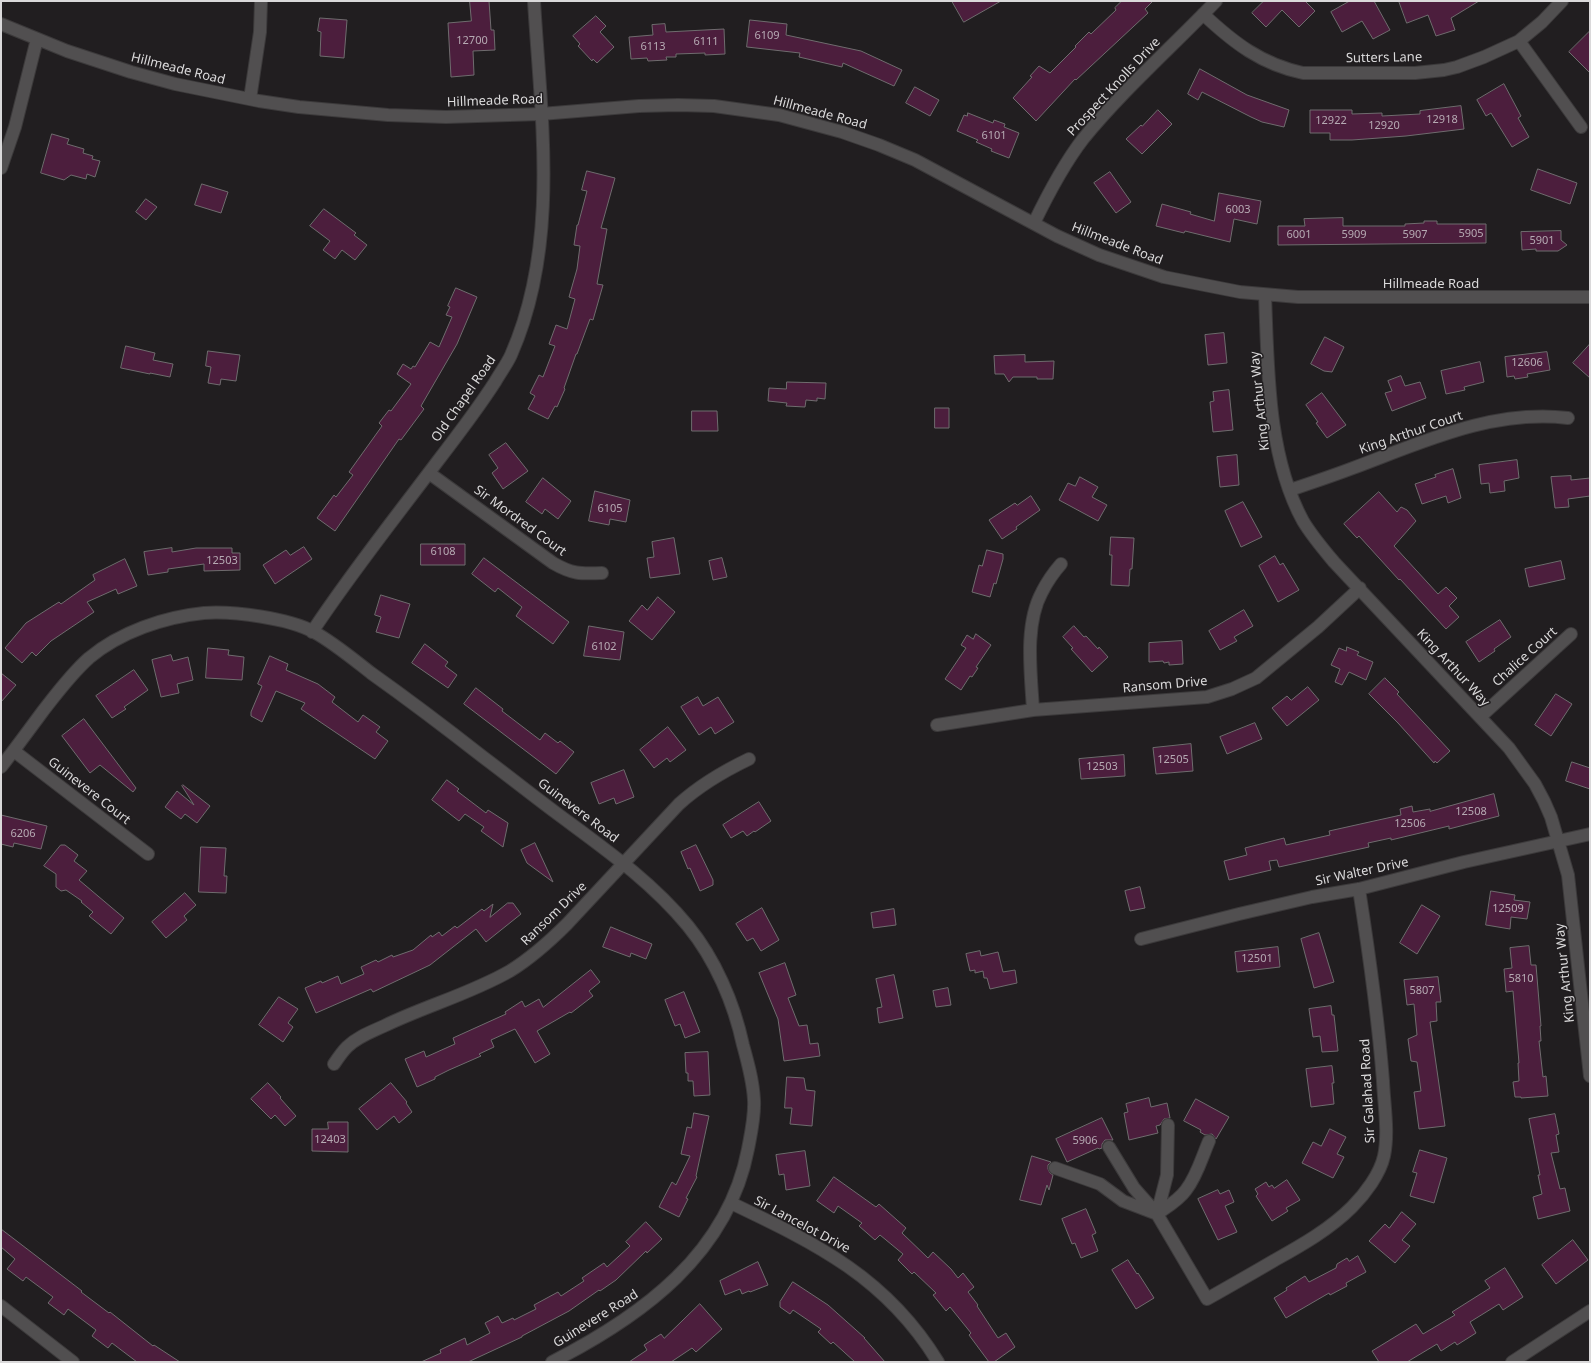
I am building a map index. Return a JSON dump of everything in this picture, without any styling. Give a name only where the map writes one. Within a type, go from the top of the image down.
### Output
[{"type":"street","points":[[250,99],[260,32],[262,1]]},
{"type":"street","name":"Old Chapel Road","points":[[312,632],[356,568],[483,400],[506,364],[524,319],[533,287],[542,226],[543,174],[541,114],[534,1]]},
{"type":"street","name":"Prospect Knolls Drive","points":[[1034,223],[1058,176],[1083,139],[1111,108],[1216,1]]},
{"type":"street","name":"Sutters Lane","points":[[1203,14],[1231,40],[1261,60],[1287,70],[1303,73],[1415,73],[1444,70],[1484,57],[1519,41],[1542,22],[1562,1]]},
{"type":"street","name":"Hillmeade Road","points":[[1,24],[37,39],[130,72],[175,84],[250,99],[313,108],[388,115],[446,117],[541,114],[639,106],[678,105],[714,106],[779,115],[822,126],[879,145],[915,160],[1074,244],[1100,255],[1164,277],[1204,286],[1265,295],[1350,298],[1590,298]]},
{"type":"street","points":[[1,168],[15,127],[37,39]]},
{"type":"street","points":[[1519,41],[1581,126]]},
{"type":"street","name":"King Arthur Way","points":[[1265,295],[1268,364],[1273,419],[1282,463],[1290,490],[1296,506],[1310,532],[1334,562],[1509,748],[1535,784],[1551,817],[1559,840],[1568,875],[1590,1076]]},
{"type":"street","name":"King Arthur Court","points":[[1290,490],[1353,468],[1416,443],[1462,428],[1528,417],[1544,416],[1568,418]]},
{"type":"street","name":"Sir Mordred Court","points":[[429,473],[563,570],[581,574],[602,573]]},
{"type":"street","points":[[1033,710],[1030,643],[1033,617],[1042,592],[1061,564]]},
{"type":"street","name":"Ransom Drive","points":[[937,725],[1033,710],[1208,697],[1232,689],[1256,678],[1318,627],[1360,588]]},
{"type":"street","name":"Guinevere Road","points":[[1,767],[67,680],[85,661],[114,641],[143,627],[180,617],[208,613],[238,614],[278,621],[312,632],[414,704],[625,864],[665,899],[700,942],[719,977],[740,1030],[753,1086],[754,1104],[746,1160],[731,1203],[704,1247],[689,1266],[657,1296],[635,1313],[587,1344],[552,1362]]},
{"type":"street","name":"Chalice Court","points":[[1480,717],[1571,634]]},
{"type":"street","name":"Guinevere Court","points":[[14,751],[148,854]]},
{"type":"street","name":"Ransom Drive","points":[[334,1064],[347,1047],[363,1036],[398,1019],[487,982],[510,971],[528,959],[552,939],[625,864],[653,831],[692,793],[714,778],[749,759]]},
{"type":"street","name":"Sir Walter Drive","points":[[1141,939],[1312,897],[1359,889],[1559,840],[1590,834]]},
{"type":"street","name":"Sir Galahad Road","points":[[1157,1214],[1207,1299],[1302,1245],[1336,1221],[1352,1207],[1367,1188],[1379,1169],[1384,1157],[1385,1113],[1381,1060],[1369,951],[1359,889]]},
{"type":"street","points":[[1157,1214],[1167,1175],[1169,1159],[1168,1125]]},
{"type":"street","points":[[1157,1214],[1179,1198],[1186,1190],[1194,1178],[1209,1141]]},
{"type":"street","points":[[1109,1146],[1134,1188],[1157,1214]]},
{"type":"street","points":[[1055,1168],[1100,1184],[1124,1201],[1157,1214]]},
{"type":"street","name":"Sir Lancelot Drive","points":[[731,1203],[822,1249],[851,1268],[890,1301],[915,1328],[938,1362]]},
{"type":"street","points":[[1,1306],[73,1362]]},
{"type":"street","points":[[1512,1362],[1590,1311]]},
{"type":"building","points":[[470,1],[489,1],[491,30],[494,30],[495,50],[473,51],[474,75],[451,77],[448,23],[471,21]]},
{"type":"building","points":[[952,1],[1001,1],[964,22]]},
{"type":"building","points":[[1122,1],[1153,1],[1145,9],[1148,13],[1076,80],[1075,79],[1036,121],[1013,98],[1032,77],[1030,76],[1039,66],[1050,73],[1089,32],[1091,34],[1116,10],[1115,8]]},
{"type":"building","points":[[1264,1],[1305,1],[1315,11],[1299,27],[1282,10],[1266,27],[1252,13]]},
{"type":"building","points":[[1350,1],[1374,1],[1390,30],[1373,39],[1362,21],[1342,32],[1331,12]]},
{"type":"building","points":[[1399,1],[1479,1],[1451,18],[1455,30],[1436,36],[1428,15],[1407,23]]},
{"type":"building","points":[[596,16],[606,26],[600,32],[614,47],[597,63],[593,59],[592,61],[578,46],[580,44],[573,36]]},
{"type":"building","points":[[320,18],[347,20],[344,58],[320,56],[321,32],[318,31]]},
{"type":"building","points":[[750,20],[787,24],[786,35],[861,51],[902,70],[894,86],[843,63],[842,67],[799,57],[800,53],[747,47]]},
{"type":"building","points":[[665,24],[666,32],[724,29],[725,54],[676,54],[676,57],[666,57],[667,60],[648,61],[647,58],[631,59],[629,37],[653,35],[652,25]]},
{"type":"building","points":[[1590,31],[1590,73],[1569,52]]},
{"type":"building","points":[[1200,69],[1247,95],[1289,110],[1284,127],[1262,122],[1202,92],[1198,100],[1188,94]]},
{"type":"building","points":[[1504,84],[1521,116],[1518,118],[1529,137],[1512,147],[1491,113],[1486,116],[1477,100]]},
{"type":"building","points":[[915,87],[939,100],[930,116],[906,103]]},
{"type":"building","points":[[1461,106],[1464,129],[1406,136],[1352,140],[1330,140],[1330,133],[1310,133],[1310,110],[1352,110],[1352,114],[1382,113],[1382,116],[1420,114],[1420,111]]},
{"type":"building","points":[[1158,110],[1172,124],[1142,154],[1126,139]]},
{"type":"building","points":[[968,113],[993,123],[994,120],[1005,124],[1004,127],[1019,133],[1009,158],[991,151],[992,149],[976,142],[978,140],[957,131],[964,115],[967,116]]},
{"type":"building","points":[[52,134],[69,139],[67,144],[84,149],[83,153],[93,156],[92,159],[100,161],[95,177],[87,174],[86,179],[71,175],[64,180],[41,173]]},
{"type":"building","points":[[1538,169],[1577,183],[1570,204],[1531,190]]},
{"type":"building","points":[[587,171],[615,178],[601,228],[607,229],[597,284],[603,285],[593,320],[590,319],[576,354],[564,388],[565,389],[557,407],[555,406],[548,419],[528,409],[535,396],[530,393],[539,375],[543,377],[555,346],[549,344],[556,325],[567,329],[575,299],[569,297],[577,269],[580,246],[574,245],[577,225],[587,191],[582,190]]},
{"type":"building","points":[[1110,172],[1131,202],[1116,213],[1094,183]]},
{"type":"building","points":[[202,184],[228,192],[221,213],[195,205]]},
{"type":"building","points":[[1219,193],[1261,201],[1257,224],[1234,219],[1230,242],[1185,231],[1184,233],[1156,226],[1162,204],[1191,212],[1190,214],[1214,221]]},
{"type":"building","points":[[146,199],[157,207],[146,220],[136,212]]},
{"type":"building","points":[[324,209],[356,233],[354,235],[367,245],[355,260],[342,250],[335,259],[323,250],[330,241],[310,226]]},
{"type":"building","points":[[1343,218],[1343,226],[1405,226],[1405,224],[1424,223],[1424,221],[1437,221],[1437,224],[1486,224],[1486,243],[1278,245],[1278,226],[1305,226],[1304,219]]},
{"type":"building","points":[[1561,231],[1561,240],[1567,245],[1558,251],[1536,251],[1536,249],[1522,250],[1521,232]]},
{"type":"building","points":[[456,288],[477,297],[457,344],[421,406],[424,409],[401,440],[399,439],[335,531],[317,518],[334,495],[336,497],[353,475],[349,472],[382,426],[379,423],[389,410],[391,411],[411,384],[397,374],[403,364],[411,369],[413,366],[415,367],[430,342],[439,347],[452,317],[446,315],[450,307],[448,306]]},
{"type":"building","points":[[1224,333],[1227,363],[1208,365],[1205,335]]},
{"type":"building","points":[[1325,337],[1344,347],[1332,372],[1324,371],[1311,364]]},
{"type":"building","points":[[1590,344],[1590,378],[1573,363]]},
{"type":"building","points":[[126,346],[155,353],[153,360],[173,364],[170,377],[121,368]]},
{"type":"building","points":[[208,351],[240,355],[236,381],[221,379],[220,385],[208,383],[211,367],[206,366]]},
{"type":"building","points":[[1547,352],[1550,370],[1527,374],[1528,377],[1515,379],[1514,376],[1507,377],[1505,357]]},
{"type":"building","points":[[1025,355],[1025,362],[1054,361],[1053,379],[1013,377],[1009,382],[1004,374],[995,374],[994,356]]},
{"type":"building","points":[[1480,362],[1484,382],[1464,387],[1465,390],[1446,394],[1441,371]]},
{"type":"building","points":[[1401,376],[1405,386],[1420,382],[1426,398],[1392,411],[1385,393],[1392,391],[1388,381]]},
{"type":"building","points":[[787,382],[826,383],[825,399],[817,398],[817,401],[806,400],[805,407],[786,406],[787,403],[768,401],[769,388],[786,389]]},
{"type":"building","points":[[1229,390],[1233,430],[1213,432],[1210,402],[1214,401],[1213,392]]},
{"type":"building","points":[[1322,393],[1346,425],[1327,438],[1316,423],[1318,422],[1306,405]]},
{"type":"building","points":[[935,408],[949,408],[949,428],[935,428]]},
{"type":"building","points":[[692,411],[717,411],[718,431],[692,431]]},
{"type":"building","points":[[506,443],[528,471],[503,489],[492,473],[498,468],[489,455]]},
{"type":"building","points":[[1237,455],[1239,485],[1220,487],[1217,457]]},
{"type":"building","points":[[1517,460],[1519,478],[1504,481],[1505,491],[1490,493],[1489,483],[1481,484],[1479,465]]},
{"type":"building","points":[[1453,469],[1461,498],[1448,503],[1446,496],[1422,504],[1415,484]]},
{"type":"building","points":[[1571,476],[1571,480],[1590,478],[1590,496],[1568,499],[1569,507],[1555,508],[1551,477]]},
{"type":"building","points":[[1080,477],[1098,487],[1092,497],[1107,505],[1098,521],[1059,500],[1068,483],[1075,486]]},
{"type":"building","points":[[543,478],[571,501],[558,519],[545,509],[542,514],[526,502]]},
{"type":"building","points":[[595,491],[630,500],[626,522],[610,519],[609,525],[589,521]]},
{"type":"building","points":[[1379,492],[1397,512],[1401,507],[1407,510],[1416,521],[1394,546],[1438,594],[1446,587],[1457,598],[1449,606],[1459,617],[1446,629],[1359,536],[1357,538],[1344,524]]},
{"type":"building","points":[[1031,496],[1040,510],[1002,539],[989,520],[1015,503],[1017,505]]},
{"type":"building","points":[[1243,502],[1262,537],[1241,547],[1225,511]]},
{"type":"building","points":[[1111,537],[1134,538],[1132,569],[1130,569],[1129,586],[1111,585]]},
{"type":"building","points":[[674,538],[680,574],[650,578],[647,558],[654,557],[652,542]]},
{"type":"building","points":[[421,544],[465,544],[465,565],[421,565]]},
{"type":"building","points":[[304,547],[312,559],[275,584],[263,565],[286,550],[290,555]]},
{"type":"building","points":[[172,548],[172,552],[196,548],[232,548],[232,553],[240,553],[240,570],[204,571],[204,564],[168,569],[168,572],[148,575],[144,552]]},
{"type":"building","points":[[987,550],[1003,554],[996,584],[994,583],[990,597],[972,592],[979,565],[982,566]]},
{"type":"building","points":[[1275,556],[1280,565],[1283,563],[1299,590],[1278,602],[1259,566]]},
{"type":"building","points":[[484,558],[569,622],[553,644],[516,616],[522,607],[498,588],[495,592],[472,574]]},
{"type":"building","points":[[722,558],[727,577],[713,580],[709,561]]},
{"type":"building","points":[[125,559],[137,586],[118,594],[116,589],[87,602],[94,612],[51,641],[36,656],[32,652],[22,663],[5,648],[26,623],[59,602],[61,604],[95,580],[93,575]]},
{"type":"building","points":[[1561,561],[1565,579],[1529,587],[1525,569]]},
{"type":"building","points":[[381,595],[410,604],[399,638],[376,632],[381,617],[375,615]]},
{"type":"building","points":[[658,597],[675,612],[652,640],[629,621],[642,605],[647,610]]},
{"type":"building","points":[[1244,610],[1253,626],[1234,637],[1237,641],[1220,650],[1209,631]]},
{"type":"building","points":[[1500,620],[1511,637],[1479,662],[1466,642]]},
{"type":"building","points":[[589,626],[624,632],[620,660],[584,656]]},
{"type":"building","points":[[1074,626],[1084,637],[1086,636],[1108,657],[1092,672],[1071,649],[1073,648],[1063,637]]},
{"type":"building","points":[[976,634],[991,645],[976,667],[978,668],[972,677],[970,676],[961,690],[945,679],[966,648],[961,645],[967,635],[973,639]]},
{"type":"building","points":[[1182,641],[1183,664],[1169,665],[1169,662],[1164,663],[1163,661],[1149,662],[1149,643]]},
{"type":"building","points":[[425,644],[448,662],[445,666],[457,675],[448,688],[412,663]]},
{"type":"building","points":[[1347,647],[1359,652],[1357,655],[1373,662],[1366,680],[1349,672],[1342,685],[1335,682],[1340,669],[1331,665],[1339,648],[1346,651]]},
{"type":"building","points":[[208,648],[229,650],[228,655],[244,657],[242,680],[206,678]]},
{"type":"building","points":[[171,655],[173,661],[188,657],[193,680],[177,684],[179,693],[161,697],[152,660]]},
{"type":"building","points":[[270,656],[288,664],[286,670],[318,684],[335,697],[332,702],[358,722],[363,715],[380,727],[376,732],[388,741],[375,759],[301,709],[305,703],[276,691],[262,722],[251,716],[251,712],[262,686],[258,684]]},
{"type":"building","points":[[134,670],[148,690],[124,707],[126,709],[112,718],[96,696]]},
{"type":"building","points":[[1,673],[16,685],[1,702]]},
{"type":"building","points":[[1385,678],[1399,692],[1397,694],[1450,751],[1437,763],[1435,761],[1434,763],[1398,723],[1369,694]]},
{"type":"building","points":[[1308,687],[1319,700],[1287,726],[1272,708],[1287,696],[1291,700]]},
{"type":"building","points":[[476,688],[503,709],[502,711],[540,740],[545,733],[558,743],[560,741],[574,752],[556,774],[464,704]]},
{"type":"building","points":[[1556,694],[1572,704],[1551,736],[1535,725]]},
{"type":"building","points":[[698,697],[703,706],[718,697],[734,722],[715,734],[711,727],[699,735],[681,707]]},
{"type":"building","points":[[84,719],[136,788],[133,792],[100,765],[90,773],[62,736]]},
{"type":"building","points":[[1255,723],[1262,739],[1227,754],[1220,737]]},
{"type":"building","points":[[668,727],[686,750],[670,762],[667,758],[654,768],[640,750]]},
{"type":"building","points":[[1191,744],[1193,771],[1156,774],[1153,748]]},
{"type":"building","points":[[1124,755],[1125,776],[1081,779],[1079,759]]},
{"type":"building","points":[[1572,762],[1590,768],[1590,789],[1566,781]]},
{"type":"building","points":[[624,770],[634,797],[616,804],[614,798],[599,804],[591,783]]},
{"type":"building","points":[[447,780],[459,789],[457,791],[486,813],[488,810],[508,823],[503,847],[481,831],[484,827],[465,814],[459,821],[432,800]]},
{"type":"building","points":[[183,785],[210,806],[197,823],[185,814],[181,819],[165,807],[177,791],[194,805],[182,786]]},
{"type":"building","points":[[1494,794],[1499,816],[1449,829],[1449,826],[1391,840],[1391,838],[1368,843],[1369,847],[1279,867],[1277,860],[1269,861],[1271,870],[1229,880],[1224,861],[1247,855],[1245,848],[1284,838],[1286,845],[1330,835],[1329,831],[1401,815],[1400,809],[1412,806],[1413,812],[1430,809],[1430,811]]},
{"type":"building","points":[[759,802],[771,821],[747,836],[743,831],[731,838],[723,825]]},
{"type":"building","points":[[1,815],[47,826],[41,849],[14,843],[13,847],[1,844]]},
{"type":"building","points":[[535,843],[553,882],[527,863],[521,850]]},
{"type":"building","points":[[61,845],[65,845],[78,855],[74,861],[87,871],[79,880],[124,918],[111,934],[89,916],[93,912],[81,902],[82,901],[66,890],[61,891],[56,887],[56,874],[44,866]]},
{"type":"building","points":[[696,845],[713,880],[713,885],[700,891],[681,852]]},
{"type":"building","points":[[201,847],[226,848],[224,876],[227,876],[226,893],[199,892]]},
{"type":"building","points":[[1140,887],[1145,908],[1130,911],[1125,891]]},
{"type":"building","points":[[1491,891],[1515,895],[1514,900],[1530,902],[1527,919],[1511,917],[1510,929],[1486,925]]},
{"type":"building","points":[[185,893],[196,905],[184,916],[187,920],[166,938],[152,922]]},
{"type":"building","points":[[508,903],[513,903],[521,914],[486,942],[476,929],[430,965],[373,992],[371,989],[316,1013],[305,988],[338,976],[341,984],[364,974],[361,967],[376,960],[378,962],[392,955],[393,957],[413,950],[431,935],[432,937],[439,932],[442,936],[455,926],[457,928],[482,909],[484,911],[493,904],[490,917]]},
{"type":"building","points":[[1422,905],[1440,916],[1417,954],[1400,943]]},
{"type":"building","points":[[762,908],[779,940],[761,951],[753,938],[747,941],[736,924]]},
{"type":"building","points":[[894,909],[896,925],[873,928],[871,913]]},
{"type":"building","points":[[611,927],[652,944],[646,959],[631,953],[630,957],[603,947]]},
{"type":"building","points":[[1319,933],[1334,982],[1314,988],[1301,939]]},
{"type":"building","points":[[1529,946],[1531,965],[1536,965],[1541,1026],[1541,1041],[1539,1041],[1543,1077],[1546,1076],[1548,1096],[1521,1098],[1515,1097],[1513,1082],[1519,1081],[1519,1063],[1513,991],[1506,992],[1504,969],[1512,968],[1510,948]]},
{"type":"building","points":[[1278,947],[1280,967],[1237,972],[1235,952]]},
{"type":"building","points":[[980,951],[981,956],[998,952],[1003,972],[1015,970],[1017,983],[990,989],[987,978],[984,978],[983,971],[975,973],[975,970],[970,971],[966,954]]},
{"type":"building","points":[[785,963],[796,995],[788,998],[799,1026],[807,1025],[810,1044],[818,1043],[820,1056],[784,1061],[778,1019],[759,973]]},
{"type":"building","points":[[591,970],[600,982],[589,991],[593,996],[571,1013],[570,1012],[537,1031],[550,1054],[535,1063],[515,1029],[491,1040],[494,1047],[479,1054],[481,1056],[449,1070],[435,1077],[435,1079],[417,1087],[405,1059],[424,1051],[426,1057],[455,1044],[453,1038],[506,1014],[505,1012],[522,1001],[525,1007],[539,999],[543,1007]]},
{"type":"building","points":[[894,975],[903,1018],[879,1023],[877,1008],[882,1007],[876,979]]},
{"type":"building","points":[[1438,977],[1441,1002],[1436,1002],[1437,1021],[1430,1022],[1445,1126],[1419,1129],[1414,1092],[1421,1091],[1417,1062],[1411,1061],[1408,1039],[1417,1035],[1414,1004],[1407,1005],[1404,980]]},
{"type":"building","points":[[948,988],[951,1005],[936,1007],[933,991]]},
{"type":"building","points":[[684,992],[700,1032],[685,1038],[680,1024],[675,1026],[665,1000]]},
{"type":"building","points":[[279,997],[298,1009],[288,1023],[293,1027],[283,1042],[259,1025]]},
{"type":"building","points":[[1331,1006],[1332,1015],[1334,1015],[1338,1051],[1322,1052],[1320,1036],[1313,1037],[1309,1009]]},
{"type":"building","points":[[708,1052],[710,1095],[694,1096],[693,1081],[688,1081],[688,1073],[686,1073],[685,1053]]},
{"type":"building","points":[[1332,1066],[1334,1104],[1311,1107],[1306,1069]]},
{"type":"building","points":[[787,1077],[804,1078],[806,1090],[815,1091],[812,1126],[790,1124],[792,1108],[785,1108]]},
{"type":"building","points":[[268,1083],[296,1116],[285,1126],[275,1115],[271,1119],[251,1099]]},
{"type":"building","points":[[391,1083],[407,1102],[406,1103],[412,1112],[399,1123],[394,1116],[377,1130],[359,1109]]},
{"type":"building","points":[[1149,1098],[1151,1107],[1167,1103],[1170,1118],[1164,1119],[1160,1125],[1156,1126],[1158,1133],[1129,1140],[1124,1113],[1128,1112],[1126,1104]]},
{"type":"building","points":[[1196,1099],[1229,1117],[1216,1139],[1212,1134],[1205,1135],[1200,1132],[1201,1130],[1184,1121]]},
{"type":"building","points":[[694,1113],[709,1116],[697,1177],[686,1198],[688,1199],[679,1217],[659,1207],[672,1182],[676,1185],[690,1156],[681,1154],[687,1127],[691,1128]]},
{"type":"building","points":[[1555,1114],[1559,1134],[1556,1135],[1559,1152],[1551,1153],[1560,1189],[1565,1188],[1570,1211],[1538,1219],[1533,1197],[1542,1194],[1538,1175],[1540,1175],[1529,1119]]},
{"type":"building","points":[[1102,1118],[1113,1140],[1105,1140],[1102,1144],[1102,1148],[1098,1148],[1067,1162],[1056,1139]]},
{"type":"building","points":[[328,1122],[348,1122],[348,1152],[312,1151],[312,1129],[328,1129]]},
{"type":"building","points":[[1330,1129],[1346,1137],[1337,1154],[1344,1157],[1333,1178],[1302,1163],[1313,1142],[1321,1146]]},
{"type":"building","points":[[1420,1150],[1447,1158],[1434,1203],[1410,1196],[1417,1173],[1413,1172]]},
{"type":"building","points":[[805,1151],[810,1186],[786,1190],[784,1174],[779,1175],[776,1155]]},
{"type":"building","points":[[1032,1156],[1051,1162],[1048,1165],[1048,1169],[1053,1175],[1049,1190],[1047,1185],[1041,1205],[1020,1200]]},
{"type":"building","points":[[834,1177],[876,1207],[879,1204],[906,1228],[902,1233],[928,1258],[933,1252],[958,1278],[963,1273],[974,1287],[968,1292],[978,1305],[977,1306],[998,1338],[1006,1333],[1015,1347],[994,1362],[989,1362],[969,1335],[971,1333],[950,1307],[946,1311],[933,1295],[936,1293],[914,1272],[912,1274],[898,1260],[903,1254],[880,1235],[875,1240],[859,1226],[862,1223],[838,1206],[834,1213],[817,1201]]},
{"type":"building","points":[[1287,1180],[1300,1200],[1286,1208],[1288,1211],[1272,1221],[1256,1196],[1258,1194],[1255,1189],[1266,1182],[1269,1187],[1272,1185],[1274,1188]]},
{"type":"building","points":[[1218,1190],[1220,1194],[1229,1190],[1234,1202],[1225,1206],[1237,1232],[1218,1240],[1198,1199]]},
{"type":"building","points":[[1086,1209],[1096,1233],[1092,1235],[1098,1251],[1081,1258],[1075,1243],[1072,1244],[1062,1219]]},
{"type":"building","points":[[1402,1212],[1416,1224],[1402,1240],[1410,1246],[1395,1263],[1369,1241],[1385,1224],[1389,1228]]},
{"type":"building","points":[[646,1222],[662,1239],[647,1253],[646,1251],[616,1280],[569,1311],[522,1337],[468,1362],[421,1362],[441,1353],[440,1350],[465,1338],[467,1345],[490,1333],[485,1323],[498,1316],[502,1323],[513,1318],[514,1320],[536,1309],[534,1305],[558,1292],[561,1296],[584,1281],[582,1278],[604,1263],[607,1267],[630,1246],[626,1242]]},
{"type":"building","points":[[1,1229],[153,1346],[154,1345],[180,1362],[137,1362],[112,1343],[108,1348],[92,1336],[96,1330],[68,1309],[64,1315],[48,1303],[53,1297],[26,1277],[23,1281],[7,1269],[15,1259],[1,1247]]},
{"type":"building","points":[[1573,1240],[1588,1260],[1556,1284],[1542,1265]]},
{"type":"building","points":[[1358,1256],[1366,1272],[1346,1283],[1347,1286],[1330,1295],[1329,1293],[1286,1318],[1274,1298],[1287,1290],[1286,1288],[1305,1276],[1309,1282],[1336,1268],[1337,1264],[1347,1258],[1349,1261]]},
{"type":"building","points":[[1128,1260],[1154,1298],[1136,1309],[1112,1270]]},
{"type":"building","points":[[758,1262],[768,1285],[742,1294],[740,1289],[725,1295],[720,1281]]},
{"type":"building","points":[[1505,1268],[1523,1297],[1503,1310],[1499,1304],[1470,1322],[1476,1333],[1457,1345],[1455,1342],[1441,1351],[1437,1344],[1407,1362],[1379,1362],[1372,1351],[1416,1324],[1423,1334],[1455,1315],[1452,1312],[1490,1288],[1485,1281]]},
{"type":"building","points":[[793,1282],[828,1305],[865,1338],[885,1362],[855,1362],[833,1342],[831,1344],[818,1332],[821,1329],[793,1310],[790,1314],[780,1307],[780,1302]]},
{"type":"building","points":[[700,1304],[722,1329],[696,1352],[692,1348],[671,1362],[629,1362],[647,1350],[644,1345],[661,1334],[664,1338]]}]
